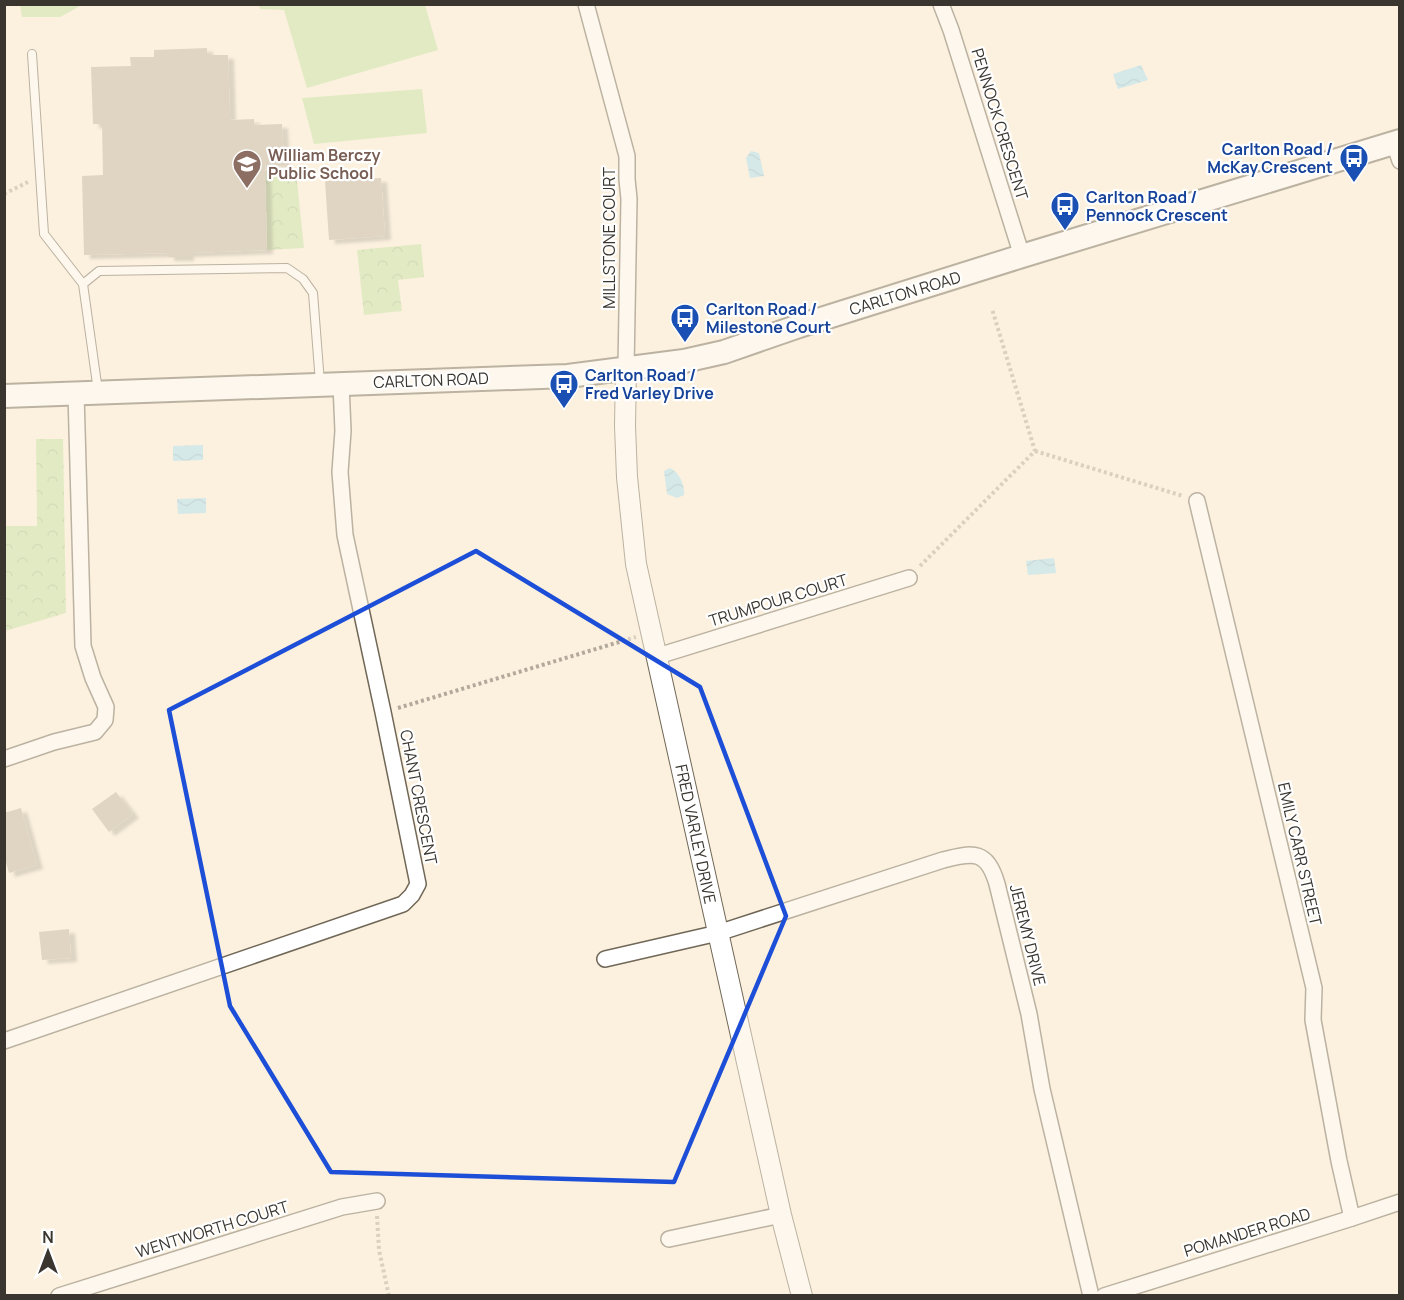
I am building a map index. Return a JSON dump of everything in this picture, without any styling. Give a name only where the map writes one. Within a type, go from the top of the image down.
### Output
[{"type":"main road","name":"CARLTON ROAD","points":[[4,396],[568,376],[684,361],[724,352],[1022,256],[1398,149]]},
{"type":"street","name":"MILLSTONE COURT","points":[[586,4],[627,156],[629,199],[626,368]]},
{"type":"street","name":"PENNOCK CRESCENT","points":[[941,4],[1022,256]]},
{"type":"street","name":"FRED VARLEY DRIVE","points":[[626,368],[627,477],[636,564],[781,1215],[802,1296]]},
{"type":"street","name":"CHANT CRESCENT","points":[[4,1041],[403,904],[417,884],[345,535],[340,472],[344,431],[331,384]]},
{"type":"street","points":[[4,759],[54,742],[95,732],[105,720],[106,707],[93,678],[83,646],[87,393]]},
{"type":"street","name":"EMILY CARR STREET","points":[[1197,501],[1314,988],[1313,1020],[1352,1218]]},
{"type":"street","name":"TRUMPOUR COURT","points":[[658,656],[909,578]]},
{"type":"street","name":"JEREMY DRIVE","points":[[606,959],[718,933],[943,860],[978,855],[992,867],[997,884],[1029,1014],[1042,1089],[1091,1296]]},
{"type":"street","name":"WENTWORTH COURT","points":[[59,1296],[342,1206],[377,1201]]},
{"type":"street","name":"POMANDER ROAD","points":[[1104,1296],[1400,1202]]},
{"type":"street","points":[[669,1239],[781,1215]]},
{"type":"lane","points":[[32,54],[44,234],[83,284],[87,393]]},
{"type":"lane","points":[[83,284],[99,271],[287,268],[303,279],[313,293],[331,384]]},
{"type":"path","points":[[4,194],[40,176]]},
{"type":"path","points":[[992,309],[1035,451]]},
{"type":"path","points":[[1035,451],[1197,501]]},
{"type":"path","points":[[909,578],[1035,451]]},
{"type":"path","points":[[383,712],[652,632]]},
{"type":"path","points":[[377,1201],[379,1250],[389,1296]]},
{"type":"highlighted area","points":[[476,551],[700,687],[786,916],[674,1182],[331,1172],[230,1006],[169,710]]},
{"type":"green space","points":[[20,4],[82,5],[60,17],[22,17]]},
{"type":"green space","points":[[259,5],[425,5],[438,50],[307,88],[284,10],[260,9]]},
{"type":"green space","points":[[422,89],[427,133],[314,144],[302,98]]},
{"type":"green space","points":[[265,171],[286,171],[297,181],[304,248],[267,250]]},
{"type":"green space","points":[[421,244],[424,277],[398,280],[402,311],[364,315],[357,250]]},
{"type":"green space","points":[[36,439],[63,439],[66,613],[5,631],[5,526],[37,526]]},
{"type":"water","points":[[1141,65],[1148,80],[1118,89],[1113,74]]},
{"type":"water","points":[[751,151],[759,153],[764,176],[750,178],[746,158]]},
{"type":"water","points":[[203,445],[203,460],[173,461],[173,446]]},
{"type":"water","points":[[670,468],[679,476],[684,487],[684,495],[677,498],[667,494],[664,471]]},
{"type":"water","points":[[206,498],[206,513],[178,514],[177,499]]},
{"type":"water","points":[[1054,558],[1056,573],[1028,575],[1026,561]]},
{"type":"building","points":[[207,48],[207,55],[228,55],[230,120],[254,119],[254,125],[282,124],[284,163],[265,163],[267,250],[188,253],[188,257],[168,257],[168,253],[84,255],[82,176],[103,175],[102,124],[93,124],[91,67],[131,66],[130,57],[154,57],[154,50]]},
{"type":"building","points":[[381,178],[385,236],[329,240],[325,181]]},
{"type":"building","points":[[116,792],[133,814],[109,832],[92,809]]},
{"type":"building","points":[[21,808],[37,865],[9,873],[4,855],[4,813]]},
{"type":"building","points":[[69,929],[71,958],[42,960],[39,932]]},
{"type":"place","name":"Carlton Road / McKay Crescent","points":[[1354,184]]},
{"type":"place","name":"William Berczy Public School","points":[[247,190]]},
{"type":"place","name":"Carlton Road / Pennock Crescent","points":[[1065,232]]},
{"type":"place","name":"Carlton Road / Milestone Court","points":[[685,344]]},
{"type":"place","name":"Carlton Road / Fred Varley Drive","points":[[564,410]]}]
